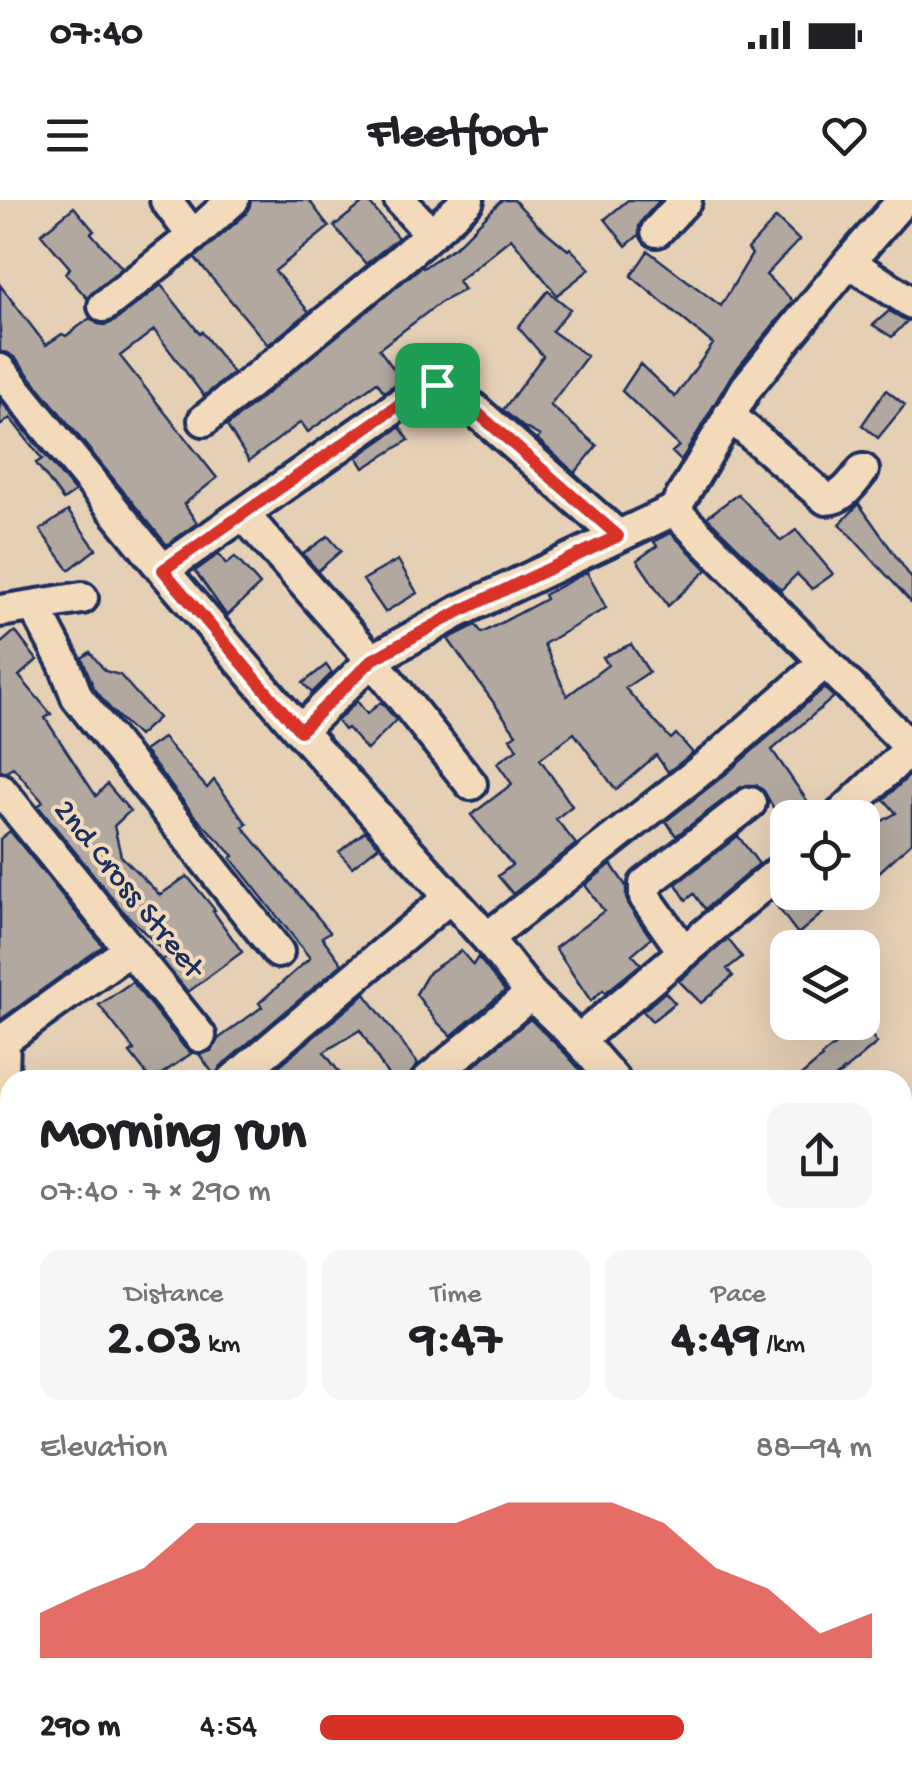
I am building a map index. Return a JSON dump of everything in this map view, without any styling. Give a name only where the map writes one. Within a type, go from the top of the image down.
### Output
[{"type":"street","points":[[166,200],[193,236]]},
{"type":"street","points":[[104,306],[234,200]]},
{"type":"street","points":[[400,200],[431,234]]},
{"type":"street","points":[[204,420],[468,200]]},
{"type":"street","points":[[657,231],[686,200]]},
{"type":"street","points":[[300,731],[372,660],[458,612],[674,510],[746,388],[903,200]]},
{"type":"street","points":[[849,262],[912,302]]},
{"type":"street","points":[[0,370],[300,731],[487,938],[531,994],[606,1070]]},
{"type":"street","points":[[163,570],[420,390],[437,385],[456,394],[618,536]]},
{"type":"street","points":[[729,415],[826,499],[835,499],[864,470]]},
{"type":"street","points":[[674,510],[912,749],[857,800]]},
{"type":"street","points":[[243,514],[372,660],[471,784]]},
{"type":"street","points":[[0,611],[82,598]]},
{"type":"street","points":[[34,606],[77,697],[278,952]]},
{"type":"street","points":[[487,938],[715,760],[825,662]]},
{"type":"street","name":"2nd Cross Street","points":[[4,801],[200,1036]]},
{"type":"street","points":[[684,952],[645,897],[645,884],[750,802]]},
{"type":"street","points":[[580,1040],[770,879]]},
{"type":"street","points":[[245,1070],[450,897]]},
{"type":"street","points":[[3,1070],[4,1040],[130,949]]},
{"type":"street","points":[[440,1070],[531,994]]},
{"type":"building","points":[[251,200],[309,200],[329,227],[275,271],[309,312],[268,345],[195,258],[246,214]]},
{"type":"building","points":[[367,200],[398,238],[366,264],[334,226]]},
{"type":"building","points":[[502,200],[514,200],[590,269],[557,295],[511,238],[458,281],[464,290],[441,302],[379,349],[402,380],[384,392],[377,382],[308,432],[301,422],[249,461],[227,426],[422,266],[456,246]]},
{"type":"building","points":[[628,200],[660,200],[643,219],[639,235],[626,246],[605,219]]},
{"type":"building","points":[[74,207],[122,268],[87,298],[65,273],[70,268],[41,234]]},
{"type":"building","points":[[776,218],[799,240],[766,275],[793,301],[731,376],[681,461],[672,452],[679,446],[622,391],[640,364],[675,397],[713,344],[631,276],[648,251],[721,306],[752,254],[748,249]]},
{"type":"building","points":[[0,285],[46,345],[90,318],[106,325],[115,321],[161,285],[233,373],[204,396],[154,330],[120,356],[217,478],[184,504],[197,523],[167,545],[15,358],[0,352]]},
{"type":"building","points":[[548,291],[570,309],[552,331],[587,356],[550,405],[597,446],[575,473],[537,439],[540,436],[503,410],[543,356],[518,327]]},
{"type":"building","points":[[889,311],[907,321],[892,337],[873,325]]},
{"type":"building","points":[[886,390],[905,405],[878,438],[862,425]]},
{"type":"building","points":[[0,400],[75,492],[63,500],[36,463],[42,459],[10,418],[0,426]]},
{"type":"building","points":[[400,427],[409,440],[364,468],[357,457]]},
{"type":"building","points":[[738,494],[781,541],[796,530],[833,574],[812,589],[797,574],[781,590],[707,517]]},
{"type":"building","points":[[859,504],[912,579],[912,603],[840,524]]},
{"type":"building","points":[[68,511],[96,549],[69,570],[40,530]]},
{"type":"building","points":[[671,533],[707,570],[668,606],[637,560],[657,546],[654,542]]},
{"type":"building","points":[[328,536],[341,551],[318,571],[303,554]]},
{"type":"building","points":[[219,554],[226,564],[235,557],[260,585],[227,616],[195,571]]},
{"type":"building","points":[[398,560],[417,593],[385,612],[363,580]]},
{"type":"building","points":[[587,572],[606,608],[544,644],[567,696],[608,665],[603,657],[631,644],[649,672],[625,688],[671,739],[676,734],[693,753],[668,772],[656,755],[616,790],[574,733],[540,759],[572,806],[556,819],[576,844],[513,894],[498,876],[512,865],[471,815],[512,784],[497,763],[517,749],[510,738],[516,734],[448,639],[476,625],[482,633]]},
{"type":"building","points":[[15,631],[37,660],[19,676],[51,714],[45,718],[96,796],[107,784],[130,811],[114,826],[121,856],[160,895],[187,876],[242,952],[188,992],[162,960],[168,956],[123,911],[38,806],[43,802],[13,767],[0,771],[0,644]]},
{"type":"building","points":[[90,652],[105,671],[120,675],[158,718],[138,736],[94,688],[82,658]]},
{"type":"building","points":[[326,665],[332,673],[312,693],[303,683]]},
{"type":"building","points":[[824,688],[834,697],[772,750],[807,800],[770,802],[756,785],[747,785],[676,836],[666,821]]},
{"type":"building","points":[[357,701],[367,714],[381,702],[396,720],[367,750],[337,721]]},
{"type":"building","points":[[163,738],[207,788],[214,780],[247,824],[243,827],[330,932],[322,937],[342,964],[219,1070],[211,1070],[199,1054],[211,1051],[218,1039],[262,1007],[259,1003],[310,958],[231,858],[234,856],[194,815],[144,751]]},
{"type":"building","points":[[912,773],[912,842],[880,871],[880,822],[896,813],[884,799]]},
{"type":"building","points":[[10,831],[103,946],[0,1020],[0,839]]},
{"type":"building","points":[[365,831],[379,846],[352,867],[339,852]]},
{"type":"building","points":[[738,836],[759,864],[705,909],[694,894],[686,900],[676,884]]},
{"type":"building","points":[[611,864],[626,886],[630,908],[651,938],[632,954],[641,964],[591,1001],[555,948],[604,911],[585,885]]},
{"type":"building","points":[[780,910],[823,910],[803,930],[795,930]]},
{"type":"building","points":[[728,939],[742,957],[727,969],[733,976],[701,1003],[679,981]]},
{"type":"building","points":[[461,951],[473,965],[478,957],[505,991],[451,1036],[416,994],[429,972]]},
{"type":"building","points":[[132,982],[192,1053],[167,1070],[143,1070],[130,1053],[134,1050],[99,1005]]},
{"type":"building","points":[[665,992],[675,1003],[652,1021],[643,1011]]},
{"type":"building","points":[[365,994],[418,1064],[413,1070],[385,1070],[360,1030],[324,1052],[338,1070],[274,1070]]},
{"type":"building","points":[[530,1019],[580,1070],[497,1069],[469,1070]]},
{"type":"building","points":[[841,1040],[877,1043],[845,1070],[808,1070]]},
{"type":"route","points":[[437,385],[456,394],[618,536],[458,612],[372,660],[300,731],[163,570],[420,390],[437,385]]}]
